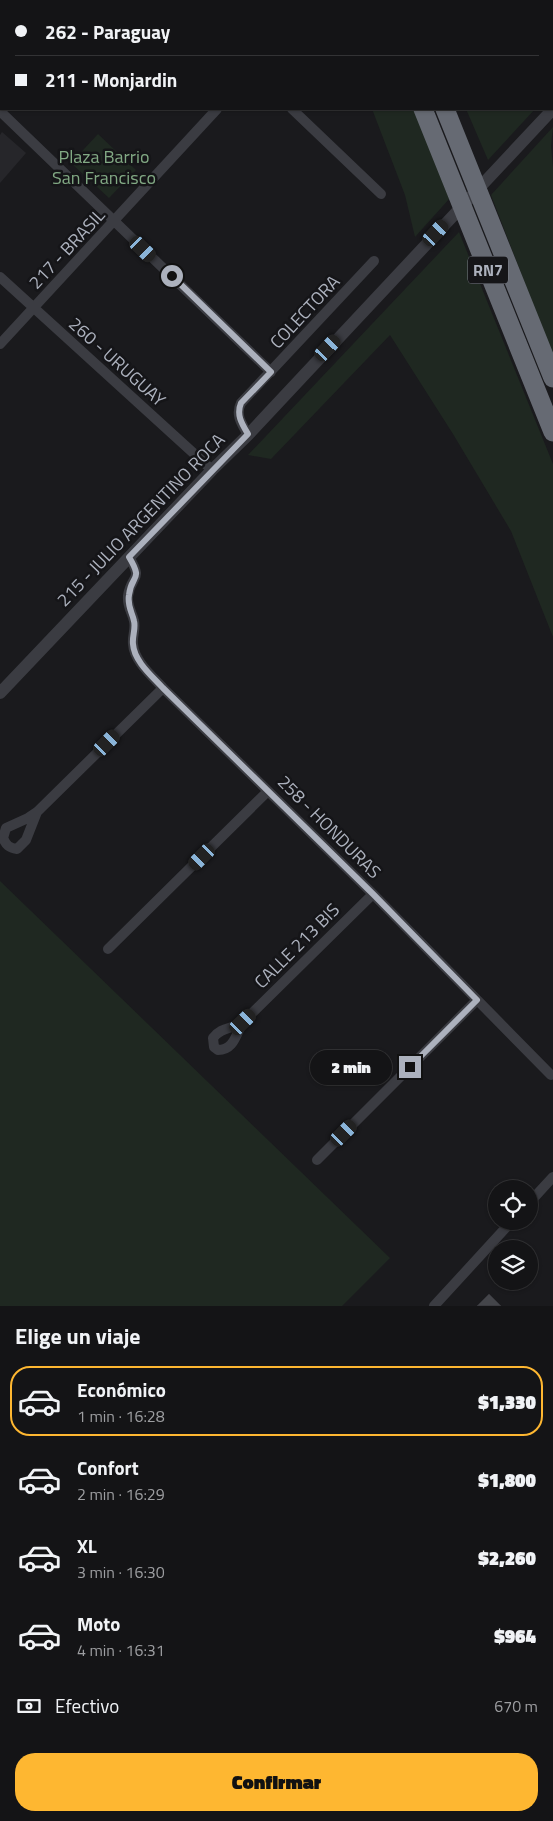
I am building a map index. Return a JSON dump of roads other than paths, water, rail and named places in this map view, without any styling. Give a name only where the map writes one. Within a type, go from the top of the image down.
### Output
[{"type":"highway","name":"RN7","points":[[423,110],[553,432]]},
{"type":"highway","name":"RN7","points":[[445,110],[553,378]]},
{"type":"street","name":"217 - BRASIL","points":[[0,344],[216,110]]},
{"type":"street","points":[[293,110],[380,194]]},
{"type":"street","name":"215 - JULIO ARGENTINO ROCA","points":[[0,693],[248,434],[552,110]]},
{"type":"street","points":[[0,111],[271,372]]},
{"type":"street","name":"COLECTORA","points":[[248,434],[238,410],[241,403],[374,261]]},
{"type":"street","name":"260 - URUGUAY","points":[[0,277],[212,470]]},
{"type":"street","name":"258 - HONDURAS","points":[[129,557],[137,570],[137,576],[129,593],[128,604],[134,621],[135,630],[132,643],[135,655],[163,688],[373,894],[551,1075]]},
{"type":"street","points":[[37,812],[163,688]]},
{"type":"street","points":[[108,949],[268,791]]},
{"type":"street","name":"CALLE 213 BIS","points":[[243,1022],[373,894]]},
{"type":"street","points":[[317,1160],[477,1000]]},
{"type":"street","points":[[538,1194],[553,1177]]},
{"type":"street","points":[[434,1306],[504,1230]]},
{"type":"park label","name":"Plaza Barrio San Francisco","points":[[104,167]]}]
